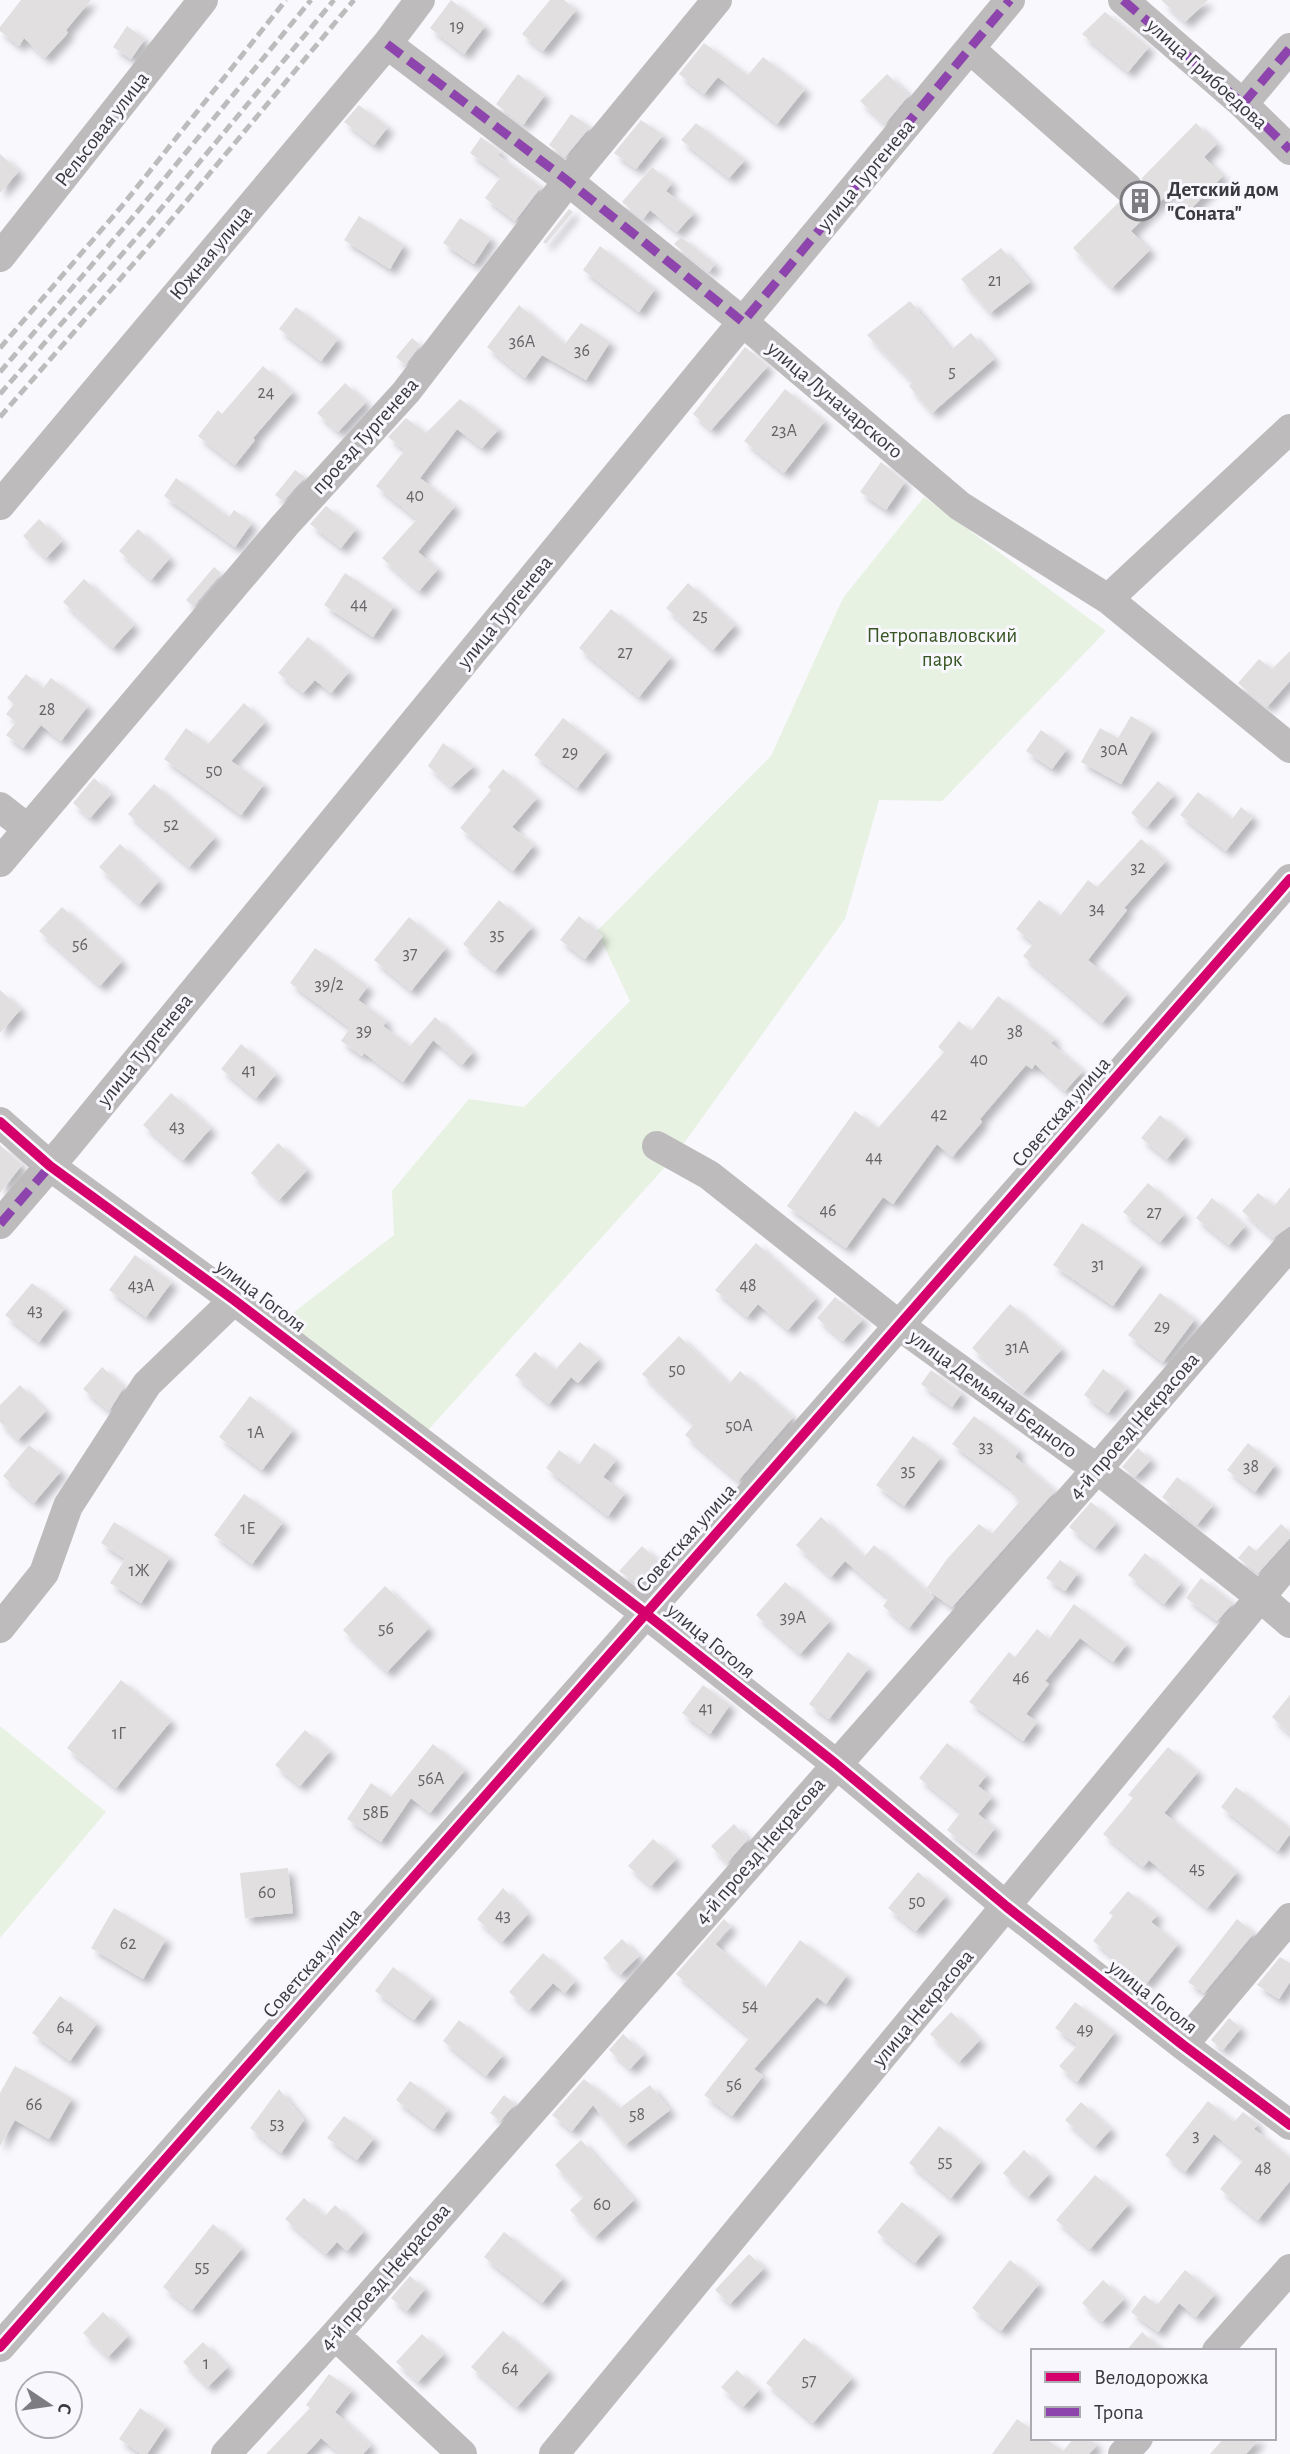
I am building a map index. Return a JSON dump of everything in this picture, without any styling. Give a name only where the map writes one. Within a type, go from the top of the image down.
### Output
[{"type":"street","name":"Рельсовая улица","points":[[0,257],[203,0]]},
{"type":"street","name":"Южная улица","points":[[0,505],[387,44],[420,0]]},
{"type":"street","name":"проезд Тургенева","points":[[0,862],[285,525],[406,392],[568,181],[717,0]]},
{"type":"street","name":"улица Тургенева","points":[[0,1224],[1010,0]]},
{"type":"street","name":"улица Грибоедова","points":[[1123,0],[1243,104],[1290,150]]},
{"type":"street","name":"улица Луначарского","points":[[387,44],[568,181],[743,322],[960,506],[1108,599],[1290,748]]},
{"type":"street","points":[[1243,104],[1290,48]]},
{"type":"street","points":[[970,49],[1127,187]]},
{"type":"street","points":[[1108,599],[1290,429]]},
{"type":"street","points":[[0,807],[28,829]]},
{"type":"street","name":"Советская улица","points":[[0,2347],[900,1326],[1290,879]]},
{"type":"street","name":"улица Гоголя","points":[[0,1122],[50,1166],[234,1300],[645,1613],[836,1764],[1007,1907],[1290,2125]]},
{"type":"street","name":"улица Демьяна Бедного","points":[[657,1146],[709,1175],[900,1326],[1097,1469],[1290,1623]]},
{"type":"street","name":"4-й проезд Некрасова","points":[[226,2454],[335,2336],[1097,1469],[1290,1245]]},
{"type":"street","points":[[0,1628],[44,1573],[68,1506],[148,1384],[234,1300]]},
{"type":"street","name":"улица Некрасова","points":[[554,2454],[1290,1562]]},
{"type":"street","points":[[1183,2045],[1290,1918]]},
{"type":"street","points":[[1219,2349],[1290,2269]]},
{"type":"street","points":[[335,2336],[461,2454]]},
{"type":"street","points":[[1123,2454],[1136,2440]]},
{"type":"green space","name":"Петропавловский парк","points":[[924,497],[1106,631],[942,801],[879,800],[845,919],[674,1157],[421,1438],[276,1326],[394,1235],[392,1191],[469,1099],[524,1107],[630,1001],[597,931],[771,756],[843,598]]},
{"type":"green space","points":[[0,1726],[106,1812],[0,1938]]},
{"type":"building","points":[[21,0],[91,0],[66,30],[68,33],[45,58],[24,38],[19,46],[0,31],[0,27]]},
{"type":"building","points":[[451,0],[485,26],[464,54],[430,28]]},
{"type":"building","points":[[550,0],[564,0],[576,10],[543,51],[522,34]]},
{"type":"building","points":[[1161,0],[1208,0],[1185,22]]},
{"type":"building","points":[[1105,12],[1149,47],[1128,72],[1082,34]]},
{"type":"building","points":[[127,26],[145,39],[131,59],[113,47]]},
{"type":"building","points":[[704,43],[748,75],[763,57],[805,89],[777,124],[718,77],[704,94],[679,74]]},
{"type":"building","points":[[518,74],[545,95],[523,125],[496,104]]},
{"type":"building","points":[[887,74],[909,95],[885,124],[860,101]]},
{"type":"building","points":[[359,105],[388,127],[374,145],[344,122]]},
{"type":"building","points":[[571,114],[590,127],[565,157],[549,145]]},
{"type":"building","points":[[641,120],[663,135],[636,169],[614,153]]},
{"type":"building","points":[[696,123],[745,160],[729,178],[681,140]]},
{"type":"building","name":"Детский дом \"Соната\"","points":[[1196,123],[1217,144],[1204,157],[1223,176],[1189,211],[1170,192],[1131,231],[1150,250],[1112,288],[1073,248],[1119,202],[1132,204],[1140,199],[1144,190],[1142,178]]},
{"type":"building","points":[[481,137],[501,152],[498,155],[541,187],[515,221],[485,198],[501,176],[470,153]]},
{"type":"building","points":[[0,154],[19,171],[0,193]]},
{"type":"building","points":[[652,167],[672,183],[666,191],[694,213],[677,232],[650,210],[643,219],[622,202]]},
{"type":"building","points":[[569,209],[573,212],[546,244],[543,242]]},
{"type":"building","points":[[359,216],[404,245],[390,269],[344,240]]},
{"type":"building","points":[[460,218],[491,238],[474,264],[443,243]]},
{"type":"building","points":[[681,237],[715,264],[709,272],[674,244]]},
{"type":"building","points":[[600,246],[655,289],[639,312],[583,270]]},
{"type":"building","points":[[1001,248],[1030,282],[990,313],[961,279]]},
{"type":"building","points":[[910,301],[951,350],[971,333],[994,359],[932,413],[909,386],[913,382],[867,335]]},
{"type":"building","points":[[519,305],[565,344],[581,323],[610,342],[586,380],[542,355],[525,378],[487,347]]},
{"type":"building","points":[[296,307],[338,339],[321,361],[279,329]]},
{"type":"building","points":[[412,338],[420,345],[405,365],[396,357]]},
{"type":"building","points":[[745,347],[768,366],[711,430],[693,414]]},
{"type":"building","points":[[263,366],[293,392],[253,438],[255,440],[235,465],[198,436],[218,410],[222,414]]},
{"type":"building","points":[[345,383],[366,402],[338,432],[317,413]]},
{"type":"building","points":[[785,389],[825,421],[784,473],[744,441]]},
{"type":"building","points":[[460,399],[499,429],[482,448],[457,429],[420,478],[455,506],[418,552],[438,569],[419,591],[382,558],[417,519],[376,486],[405,450],[388,437],[406,418],[426,433]]},
{"type":"building","points":[[881,462],[905,482],[886,510],[860,492]]},
{"type":"building","points":[[295,470],[305,477],[283,501],[275,495]]},
{"type":"building","points":[[176,478],[229,517],[234,510],[252,523],[235,547],[164,496]]},
{"type":"building","points":[[326,506],[356,529],[341,548],[310,524]]},
{"type":"building","points":[[39,519],[62,541],[46,558],[23,536]]},
{"type":"building","points":[[138,529],[170,558],[151,580],[119,551]]},
{"type":"building","points":[[214,567],[221,573],[193,606],[186,600]]},
{"type":"building","points":[[345,573],[394,606],[373,637],[324,605]]},
{"type":"building","points":[[84,579],[134,625],[113,648],[63,602]]},
{"type":"building","points":[[688,583],[735,625],[713,650],[666,608]]},
{"type":"building","points":[[611,609],[671,657],[639,697],[579,648]]},
{"type":"building","points":[[308,637],[349,672],[331,693],[315,680],[303,693],[278,673]]},
{"type":"building","points":[[1290,651],[1290,681],[1267,707],[1238,683],[1259,659],[1272,669]]},
{"type":"building","points":[[26,674],[43,688],[51,678],[88,706],[61,741],[41,725],[23,748],[6,735],[16,722],[6,714],[14,704],[7,698]]},
{"type":"building","points":[[244,703],[265,722],[231,761],[264,784],[241,815],[164,759],[186,728],[208,744]]},
{"type":"building","points":[[1131,716],[1153,729],[1121,784],[1081,762],[1100,728],[1118,738]]},
{"type":"building","points":[[563,718],[606,751],[577,788],[534,755]]},
{"type":"building","points":[[1041,730],[1067,749],[1052,769],[1026,751]]},
{"type":"building","points":[[443,743],[474,766],[451,787],[428,766]]},
{"type":"building","points":[[503,769],[537,798],[512,827],[534,845],[513,871],[460,828],[491,790],[488,787]]},
{"type":"building","points":[[94,778],[111,794],[90,818],[73,803]]},
{"type":"building","points":[[1158,781],[1174,795],[1147,827],[1131,813]]},
{"type":"building","points":[[154,784],[215,837],[189,867],[128,814]]},
{"type":"building","points":[[1198,792],[1232,819],[1241,807],[1253,817],[1226,851],[1180,815]]},
{"type":"building","points":[[1141,839],[1166,861],[1124,908],[1127,910],[1088,960],[1127,994],[1102,1023],[1023,956],[1034,943],[1016,929],[1039,900],[1060,916],[1088,880],[1097,887]]},
{"type":"building","points":[[120,844],[159,881],[139,904],[99,867]]},
{"type":"building","points":[[499,900],[532,927],[495,971],[463,944]]},
{"type":"building","points":[[62,907],[122,961],[100,986],[39,931]]},
{"type":"building","points":[[579,916],[603,936],[585,959],[560,940]]},
{"type":"building","points":[[409,917],[446,948],[411,991],[374,960]]},
{"type":"building","points":[[315,948],[368,986],[358,1000],[387,1021],[383,1026],[410,1046],[435,1017],[473,1052],[462,1065],[433,1040],[403,1082],[364,1053],[362,1056],[341,1041],[350,1028],[290,983]]},
{"type":"building","points":[[0,990],[21,1009],[0,1033]]},
{"type":"building","points":[[998,996],[1055,1039],[1051,1043],[1083,1071],[1065,1091],[1035,1064],[1032,1069],[1026,1065],[952,1157],[937,1144],[893,1204],[883,1197],[846,1248],[787,1206],[855,1111],[878,1128],[944,1052],[938,1047],[959,1021],[971,1031]]},
{"type":"building","points":[[241,1044],[276,1074],[256,1098],[221,1069]]},
{"type":"building","points":[[171,1093],[211,1128],[183,1160],[143,1125]]},
{"type":"building","points":[[1160,1115],[1186,1136],[1167,1159],[1141,1138]]},
{"type":"building","points":[[278,1143],[307,1170],[279,1200],[251,1173]]},
{"type":"building","points":[[0,1145],[22,1165],[0,1193]]},
{"type":"building","points":[[1148,1183],[1184,1214],[1160,1242],[1123,1212]]},
{"type":"building","points":[[1290,1187],[1290,1226],[1273,1238],[1242,1211],[1258,1193],[1274,1206]]},
{"type":"building","points":[[1212,1198],[1245,1226],[1229,1245],[1196,1218]]},
{"type":"building","points":[[1082,1223],[1142,1264],[1113,1306],[1053,1265]]},
{"type":"building","points":[[756,1243],[816,1298],[788,1330],[758,1304],[747,1317],[715,1290]]},
{"type":"building","points":[[135,1255],[172,1282],[146,1317],[109,1290]]},
{"type":"building","points":[[32,1283],[65,1308],[39,1342],[5,1315]]},
{"type":"building","points":[[1160,1293],[1195,1319],[1163,1362],[1128,1335]]},
{"type":"building","points":[[835,1297],[863,1319],[843,1341],[817,1318]]},
{"type":"building","points":[[1010,1304],[1062,1349],[1023,1393],[972,1348]]},
{"type":"building","points":[[679,1336],[729,1384],[740,1371],[793,1417],[738,1481],[685,1435],[694,1424],[642,1374]]},
{"type":"building","points":[[580,1342],[599,1359],[578,1383],[571,1377],[549,1404],[515,1375],[535,1352],[555,1370]]},
{"type":"building","points":[[102,1367],[124,1387],[109,1411],[83,1389]]},
{"type":"building","points":[[1103,1369],[1127,1388],[1108,1413],[1084,1395]]},
{"type":"building","points":[[931,1370],[962,1393],[952,1407],[921,1384]]},
{"type":"building","points":[[20,1385],[46,1411],[18,1440],[0,1422],[0,1405]]},
{"type":"building","points":[[250,1396],[293,1430],[262,1470],[219,1437]]},
{"type":"building","points":[[974,1416],[1019,1450],[1015,1457],[1055,1491],[952,1607],[926,1589],[947,1559],[979,1524],[992,1534],[1020,1501],[1011,1493],[1013,1490],[952,1444]]},
{"type":"building","points":[[913,1436],[941,1457],[904,1506],[876,1485]]},
{"type":"building","points":[[594,1443],[616,1460],[603,1477],[625,1493],[608,1516],[546,1468],[559,1450],[579,1465]]},
{"type":"building","points":[[1248,1443],[1275,1465],[1255,1492],[1227,1470]]},
{"type":"building","points":[[29,1445],[61,1471],[34,1503],[3,1476]]},
{"type":"building","points":[[1138,1448],[1151,1460],[1135,1477],[1122,1467]]},
{"type":"building","points":[[1177,1477],[1213,1505],[1197,1525],[1162,1497]]},
{"type":"building","points":[[244,1494],[283,1522],[252,1564],[214,1535]]},
{"type":"building","points":[[1091,1502],[1116,1523],[1095,1548],[1069,1527]]},
{"type":"building","points":[[821,1517],[864,1557],[874,1545],[934,1597],[909,1628],[883,1606],[889,1598],[845,1561],[831,1577],[796,1545]]},
{"type":"building","points":[[114,1522],[170,1557],[141,1603],[110,1583],[125,1559],[101,1543]]},
{"type":"building","points":[[1281,1524],[1290,1532],[1290,1538],[1258,1573],[1238,1558],[1249,1545],[1256,1551]]},
{"type":"building","points":[[642,1546],[659,1562],[638,1585],[619,1571]]},
{"type":"building","points":[[1145,1553],[1181,1583],[1164,1604],[1128,1575]]},
{"type":"building","points":[[1060,1560],[1078,1573],[1065,1591],[1046,1578]]},
{"type":"building","points":[[1201,1578],[1233,1603],[1217,1621],[1186,1598]]},
{"type":"building","points":[[785,1582],[830,1621],[800,1654],[756,1615]]},
{"type":"building","points":[[385,1586],[429,1628],[387,1672],[343,1630]]},
{"type":"building","points":[[1074,1604],[1127,1644],[1113,1662],[1080,1638],[1045,1681],[1049,1684],[1026,1714],[1037,1722],[1023,1741],[969,1702],[1009,1652],[1015,1657],[1037,1629],[1049,1639]]},
{"type":"building","points":[[848,1652],[869,1668],[829,1719],[809,1704]]},
{"type":"building","points":[[121,1680],[171,1721],[116,1788],[67,1748]]},
{"type":"building","points":[[703,1685],[730,1705],[710,1734],[682,1713]]},
{"type":"building","points":[[1290,1695],[1290,1734],[1272,1717]]},
{"type":"building","points":[[305,1730],[330,1751],[300,1786],[275,1765]]},
{"type":"building","points":[[947,1743],[987,1775],[978,1786],[992,1797],[978,1814],[995,1828],[976,1853],[947,1830],[961,1812],[919,1778]]},
{"type":"building","points":[[433,1744],[465,1770],[430,1813],[411,1798],[381,1842],[347,1819],[371,1783],[391,1797]]},
{"type":"building","points":[[1168,1747],[1198,1772],[1164,1813],[1237,1872],[1207,1908],[1149,1860],[1143,1867],[1103,1834],[1133,1798],[1128,1795]]},
{"type":"building","points":[[1236,1787],[1290,1828],[1290,1834],[1278,1851],[1221,1807]]},
{"type":"building","points":[[734,1824],[748,1839],[727,1863],[711,1846]]},
{"type":"building","points":[[653,1839],[676,1859],[651,1886],[628,1866]]},
{"type":"building","points":[[288,1868],[293,1913],[245,1918],[240,1873]]},
{"type":"building","points":[[918,1872],[946,1896],[916,1931],[888,1908]]},
{"type":"building","points":[[503,1888],[528,1914],[502,1942],[477,1919]]},
{"type":"building","points":[[1128,1891],[1158,1915],[1151,1922],[1178,1944],[1146,1984],[1093,1941],[1113,1916],[1109,1913]]},
{"type":"building","points":[[114,1908],[166,1939],[143,1979],[91,1948]]},
{"type":"building","points":[[724,1919],[731,1926],[715,1944],[765,1988],[800,1940],[847,1975],[826,2004],[817,1997],[754,2069],[763,2076],[732,2116],[704,2095],[750,2037],[676,1974]]},
{"type":"building","points":[[1237,1919],[1254,1933],[1204,1993],[1188,1982]]},
{"type":"building","points":[[622,1939],[639,1956],[620,1975],[603,1958]]},
{"type":"building","points":[[543,1953],[575,1981],[565,1993],[553,1983],[529,2010],[509,1992]]},
{"type":"building","points":[[1280,1957],[1290,1963],[1290,1982],[1279,1999],[1257,1985]]},
{"type":"building","points":[[393,1967],[432,1997],[414,2020],[375,1991]]},
{"type":"building","points":[[60,1996],[97,2023],[70,2061],[32,2033]]},
{"type":"building","points":[[1075,2002],[1115,2032],[1077,2082],[1059,2066],[1078,2045],[1055,2028]]},
{"type":"building","points":[[951,2012],[980,2040],[959,2062],[930,2034]]},
{"type":"building","points":[[1229,2018],[1241,2028],[1223,2050],[1211,2040]]},
{"type":"building","points":[[459,2020],[503,2055],[486,2076],[443,2041]]},
{"type":"building","points":[[623,2034],[644,2054],[630,2069],[609,2050]]},
{"type":"building","points":[[15,2066],[72,2098],[49,2139],[15,2120],[0,2146],[0,2093]]},
{"type":"building","points":[[584,2079],[620,2108],[650,2085],[670,2110],[625,2145],[593,2105],[572,2131],[552,2115]]},
{"type":"building","points":[[410,2081],[448,2109],[434,2129],[396,2100]]},
{"type":"building","points":[[279,2089],[304,2120],[281,2153],[250,2128]]},
{"type":"building","points":[[504,2095],[515,2104],[500,2121],[490,2113]]},
{"type":"building","points":[[1208,2101],[1234,2122],[1243,2112],[1258,2124],[1254,2129],[1290,2158],[1290,2181],[1258,2220],[1220,2189],[1244,2159],[1214,2134],[1185,2172],[1165,2155]]},
{"type":"building","points":[[1081,2102],[1111,2129],[1095,2147],[1065,2120]]},
{"type":"building","points":[[344,2116],[374,2138],[357,2160],[327,2138]]},
{"type":"building","points":[[939,2126],[981,2161],[951,2198],[909,2163]]},
{"type":"building","points":[[581,2140],[634,2200],[595,2237],[570,2210],[584,2197],[555,2165]]},
{"type":"building","points":[[1024,2150],[1049,2174],[1028,2197],[1003,2173]]},
{"type":"building","points":[[1095,2175],[1129,2204],[1090,2249],[1056,2220]]},
{"type":"building","points":[[304,2198],[325,2216],[335,2205],[364,2231],[347,2251],[337,2242],[326,2254],[285,2219]]},
{"type":"building","points":[[902,2202],[940,2233],[915,2263],[877,2232]]},
{"type":"building","points":[[213,2224],[242,2248],[192,2310],[163,2287]]},
{"type":"building","points":[[504,2232],[563,2278],[542,2303],[484,2257]]},
{"type":"building","points":[[749,2254],[764,2268],[730,2304],[715,2290]]},
{"type":"building","points":[[1010,2260],[1039,2284],[1001,2331],[972,2308]]},
{"type":"building","points":[[1185,2270],[1215,2294],[1196,2317],[1179,2303],[1158,2332],[1131,2312],[1144,2295],[1157,2305]]},
{"type":"building","points":[[410,2276],[425,2289],[407,2311],[391,2298]]},
{"type":"building","points":[[1103,2280],[1124,2299],[1102,2322],[1082,2303]]},
{"type":"building","points":[[103,2312],[128,2336],[108,2357],[83,2333]]},
{"type":"building","points":[[503,2331],[549,2371],[517,2407],[471,2367]]},
{"type":"building","points":[[1142,2332],[1161,2349],[1128,2349]]},
{"type":"building","points":[[422,2334],[444,2354],[418,2382],[396,2362]]},
{"type":"building","points":[[804,2338],[852,2378],[813,2423],[766,2383]]},
{"type":"building","points":[[203,2342],[228,2367],[208,2387],[183,2362]]},
{"type":"building","points":[[737,2370],[759,2390],[743,2407],[721,2387]]},
{"type":"building","points":[[329,2374],[352,2390],[335,2412],[371,2445],[363,2454],[340,2454],[321,2438],[306,2454],[266,2454],[310,2408],[306,2405]]},
{"type":"building","points":[[140,2408],[166,2426],[147,2454],[141,2454],[119,2439]]},
{"type":"building","points":[[1017,2419],[1031,2429],[1031,2440],[1047,2440],[1063,2451],[1072,2440],[1091,2440],[1097,2445],[1089,2454],[992,2454]]},
{"type":"building","points":[[1222,2440],[1258,2440],[1246,2454],[1210,2454]]},
{"type":"railway","points":[[0,348],[122,206],[286,0]]},
{"type":"railway","points":[[0,372],[133,217],[311,0]]},
{"type":"railway","points":[[0,394],[144,229],[334,0]]},
{"type":"railway","points":[[0,417],[155,239],[354,0]]},
{"type":"marked path","points":[[387,44],[568,181],[743,322],[1010,0]]},
{"type":"marked path","points":[[1123,0],[1243,104],[1290,150]]},
{"type":"marked path","points":[[1243,104],[1290,48]]},
{"type":"marked path","points":[[0,1224],[50,1166]]},
{"type":"cycle path","points":[[0,2347],[1290,879]]},
{"type":"cycle path","points":[[0,1122],[50,1166],[234,1300],[645,1613],[836,1764],[1007,1907],[1290,2125]]},
{"type":"place","name":"Детский дом \"Соната\"","points":[[1140,201]]}]
